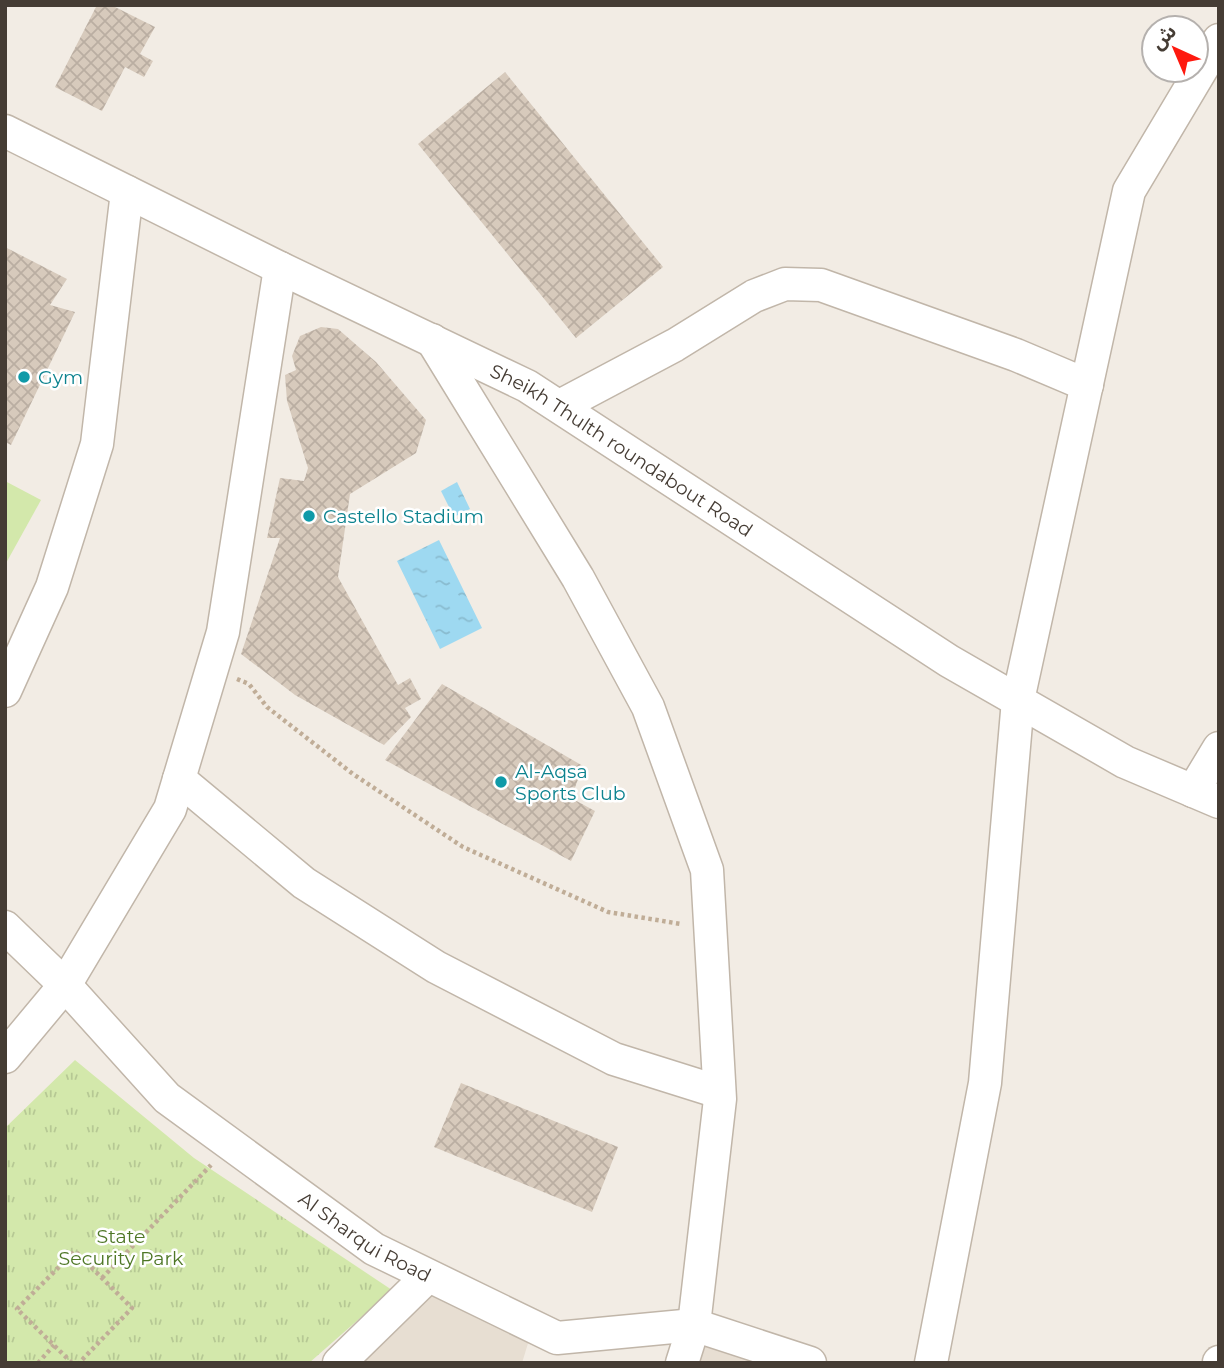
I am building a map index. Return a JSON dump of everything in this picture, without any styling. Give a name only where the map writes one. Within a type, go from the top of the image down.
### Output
[{"type":"street","points":[[931,1363],[985,1083],[1018,700],[1129,191],[1219,40]]},
{"type":"street","name":"Sheikh Thulth roundabout Road","points":[[5,131],[280,268],[527,386],[949,661],[1125,762],[1206,796]]},
{"type":"street","points":[[5,691],[52,587],[97,444],[127,192]]},
{"type":"street","points":[[5,1057],[65,985],[170,809],[223,632],[280,268]]},
{"type":"street","points":[[560,406],[675,345],[754,296],[785,284],[821,285],[1016,355],[1087,385]]},
{"type":"street","points":[[432,340],[578,578],[648,708],[707,870],[719,1092],[694,1325],[682,1363]]},
{"type":"street","points":[[1206,796],[1219,748]]},
{"type":"street","points":[[179,779],[304,883],[436,967],[614,1059],[719,1092]]},
{"type":"street","name":"Al Sharqui Road","points":[[5,927],[65,985],[167,1098],[374,1249],[557,1338],[694,1325],[810,1363]]},
{"type":"street","points":[[353,1358],[428,1276]]},
{"type":"path","points":[[237,678],[248,684],[267,707],[353,774],[463,847],[608,912],[681,924]]},
{"type":"path","points":[[102,1278],[200,1177]]},
{"type":"path","points":[[72,1363],[17,1310],[75,1251],[132,1308],[79,1363]]},
{"type":"path","points":[[38,1363],[54,1345]]},
{"type":"shaded area","points":[[428,1276],[533,1327],[522,1363],[339,1363]]},
{"type":"shaded area","points":[[694,1325],[810,1363],[682,1363]]},
{"type":"green space","points":[[5,481],[41,500],[5,565]]},
{"type":"green space","name":"State Security Park","points":[[75,1060],[194,1158],[392,1290],[309,1363],[5,1363],[5,1128]]},
{"type":"water","points":[[457,482],[470,509],[454,517],[441,491]]},
{"type":"water","points":[[439,540],[482,628],[440,649],[397,561]]},
{"type":"building","points":[[97,5],[111,5],[155,27],[140,54],[153,61],[144,77],[125,67],[102,111],[55,87]]},
{"type":"building","points":[[505,72],[663,267],[576,338],[418,144]]},
{"type":"building","name":"Gym","points":[[5,247],[67,279],[50,305],[75,312],[11,445],[5,442]]},
{"type":"building","name":"Castello Stadium","points":[[321,327],[338,329],[376,362],[426,420],[416,453],[350,494],[338,577],[398,685],[410,678],[421,699],[405,708],[411,717],[384,745],[295,695],[241,654],[280,538],[267,538],[280,478],[304,481],[308,468],[287,401],[285,375],[296,370],[292,356],[300,336]]},
{"type":"building","name":"Al-Aqsa Sports Club","points":[[442,684],[583,766],[571,798],[595,811],[571,861],[385,760]]},
{"type":"building","points":[[461,1083],[618,1147],[592,1212],[434,1147]]},
{"type":"place","name":"Gym","points":[[24,377]]},
{"type":"place","name":"Castello Stadium","points":[[309,516]]},
{"type":"place","name":"Al-Aqsa Sports Club","points":[[501,782]]}]
